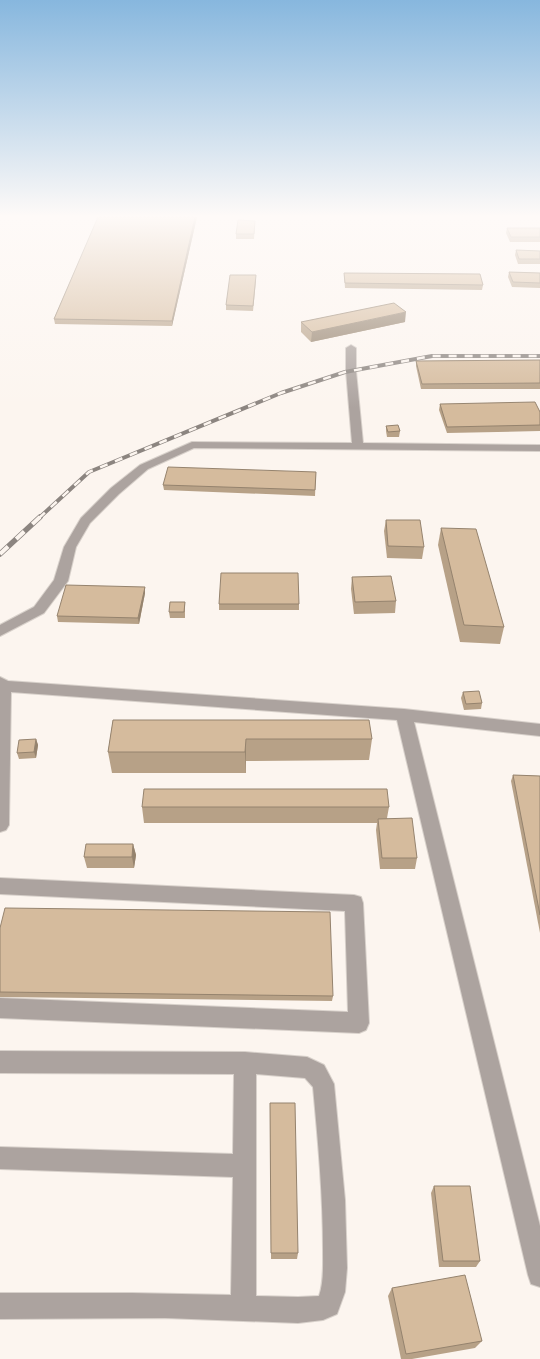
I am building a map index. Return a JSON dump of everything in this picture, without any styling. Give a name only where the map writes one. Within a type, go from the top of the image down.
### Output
[{"type":"lane","points":[[351,348],[351,371],[358,446]]},
{"type":"lane","points":[[0,632],[39,610],[61,581],[70,547],[85,521],[115,491],[144,467],[192,444],[540,448]]},
{"type":"lane","points":[[0,825],[2,684],[404,715],[540,730]]},
{"type":"lane","points":[[404,715],[540,1275]]},
{"type":"lane","points":[[0,886],[354,903],[359,1023],[0,1008]]},
{"type":"lane","points":[[0,1062],[245,1062],[307,1068],[316,1073],[323,1084],[333,1194],[335,1268],[333,1296],[327,1305],[319,1309],[0,1306]]},
{"type":"lane","points":[[243,1308],[245,1062]]},
{"type":"lane","points":[[0,1158],[244,1166]]},
{"type":"building","points":[[71,280],[181,280],[172,321],[54,319]]},
{"type":"building","points":[[229,280],[255,280],[253,306],[226,305]]},
{"type":"building","points":[[345,280],[482,280],[483,285],[345,283]]},
{"type":"building","points":[[512,280],[540,280],[540,283],[513,282]]},
{"type":"building","points":[[394,303],[406,312],[312,332],[301,322]]},
{"type":"building","points":[[540,360],[540,383],[422,384],[416,361]]},
{"type":"building","points":[[535,402],[540,412],[540,425],[447,427],[440,404]]},
{"type":"building","points":[[398,425],[400,431],[388,432],[386,426]]},
{"type":"building","points":[[168,467],[316,472],[315,490],[163,485]]},
{"type":"building","points":[[386,520],[420,520],[424,547],[388,546]]},
{"type":"building","points":[[441,528],[476,529],[504,627],[464,625]]},
{"type":"building","points":[[221,573],[298,573],[299,604],[219,604]]},
{"type":"building","points":[[391,576],[396,601],[355,602],[352,577]]},
{"type":"building","points":[[66,585],[145,587],[138,618],[57,616]]},
{"type":"building","points":[[170,602],[185,602],[184,612],[169,612]]},
{"type":"building","points":[[479,691],[482,703],[466,704],[463,692]]},
{"type":"building","points":[[113,720],[369,720],[372,739],[246,739],[245,752],[108,752]]},
{"type":"building","points":[[36,739],[34,752],[17,753],[19,740]]},
{"type":"building","points":[[513,775],[540,776],[540,915]]},
{"type":"building","points":[[144,789],[387,789],[389,807],[142,807]]},
{"type":"building","points":[[412,818],[417,858],[382,858],[378,819]]},
{"type":"building","points":[[86,844],[133,844],[132,857],[84,857]]},
{"type":"building","points":[[5,908],[330,912],[333,996],[0,992],[0,928]]},
{"type":"building","points":[[270,1103],[295,1103],[298,1253],[271,1253]]},
{"type":"building","points":[[434,1186],[470,1186],[480,1261],[443,1261]]},
{"type":"building","points":[[465,1275],[482,1341],[406,1354],[392,1288]]},
{"type":"railway","points":[[39,518],[89,472],[281,393],[345,372],[432,356],[540,356]]},
{"type":"railway","points":[[0,554],[40,517]]}]
